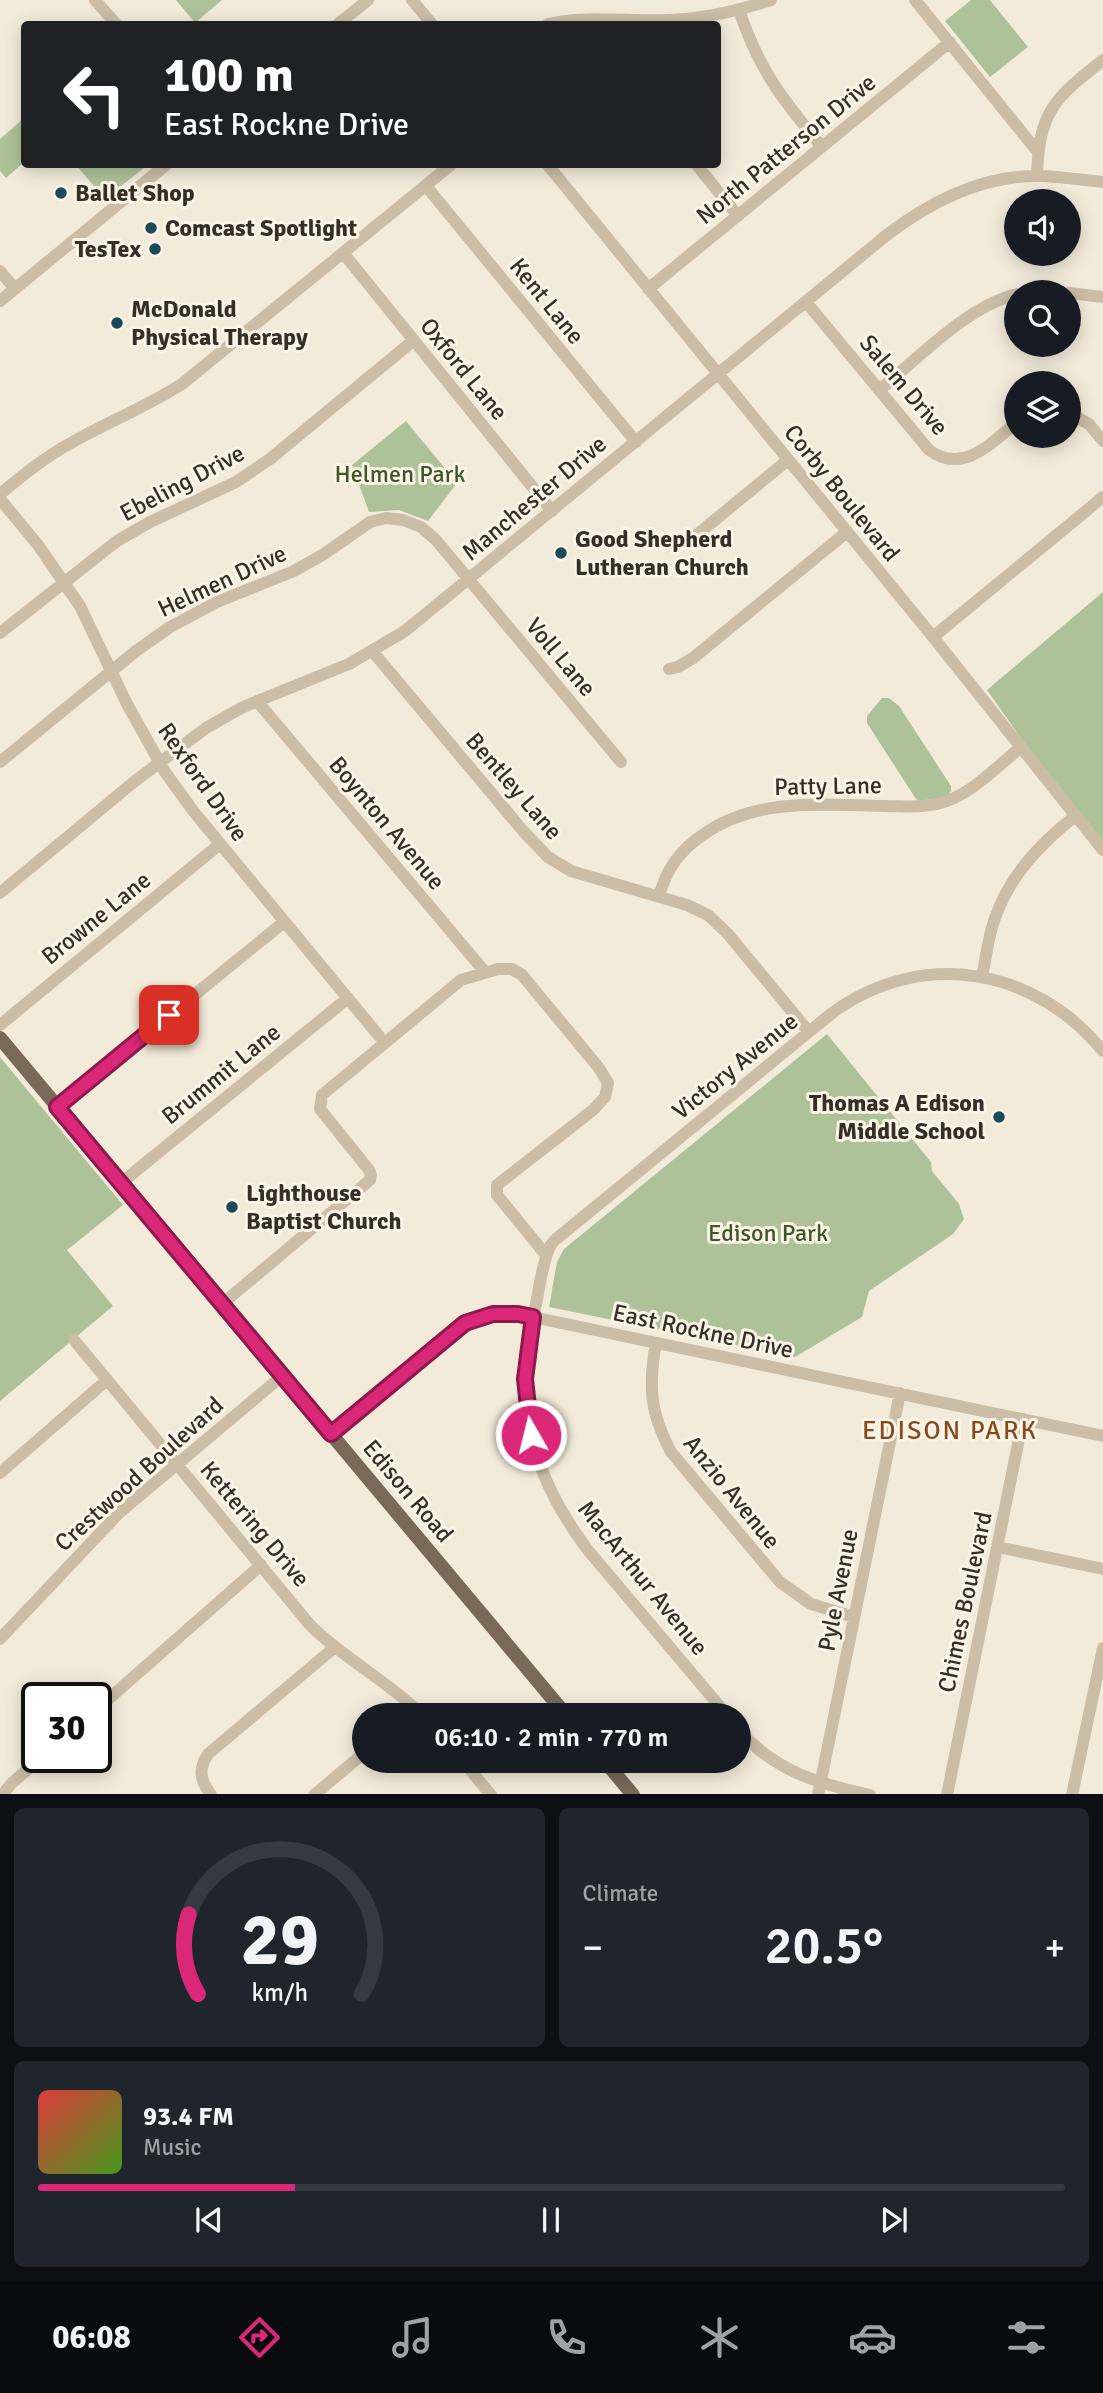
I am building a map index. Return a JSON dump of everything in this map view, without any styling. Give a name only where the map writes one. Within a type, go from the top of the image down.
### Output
[{"type":"main road","name":"Edison Road","points":[[0,1038],[556,1703]]},
{"type":"main road","points":[[615,1773],[633,1794]]},
{"type":"street","points":[[95,0],[113,21]]},
{"type":"street","points":[[342,21],[368,0]]},
{"type":"street","points":[[412,0],[430,21]]},
{"type":"street","points":[[641,21],[705,18],[771,0]]},
{"type":"street","points":[[915,0],[1037,151]]},
{"type":"street","points":[[739,10],[762,68],[786,104],[822,147]]},
{"type":"street","name":"North Patterson Drive","points":[[648,289],[950,42]]},
{"type":"street","points":[[1037,176],[1037,151],[1043,124],[1053,106],[1068,89],[1103,60]]},
{"type":"street","points":[[0,301],[162,168]]},
{"type":"street","points":[[0,496],[40,462],[182,384],[447,168]]},
{"type":"street","name":"Corby Boulevard","points":[[550,168],[1103,850]]},
{"type":"street","points":[[699,168],[738,216]]},
{"type":"street","name":"Manchester Drive","points":[[0,893],[206,728],[257,701],[373,652],[414,625],[888,234],[934,203],[985,183],[1037,176],[1103,182]]},
{"type":"street","name":"Kent Lane","points":[[426,186],[636,442]]},
{"type":"street","name":"Oxford Lane","points":[[344,254],[552,511]]},
{"type":"street","points":[[0,271],[15,289]]},
{"type":"street","points":[[1081,294],[1103,296]]},
{"type":"street","points":[[879,390],[974,313],[1004,297]]},
{"type":"street","name":"Salem Drive","points":[[807,302],[929,450],[948,460],[958,460],[980,453],[1004,433]]},
{"type":"street","name":"Ebeling Drive","points":[[0,634],[117,541],[253,471],[414,340]]},
{"type":"street","points":[[1081,420],[1089,424],[1103,441]]},
{"type":"street","points":[[688,542],[788,460]]},
{"type":"street","name":"Rexford Drive","points":[[0,496],[64,581],[85,615],[159,763],[220,844],[379,1036]]},
{"type":"street","points":[[933,637],[1103,497]]},
{"type":"street","name":"Helmen Drive","points":[[0,762],[156,636],[187,617],[294,571],[324,554],[361,527],[377,520],[395,518],[421,527],[436,540],[468,580]]},
{"type":"street","points":[[668,668],[678,667],[693,658],[846,532]]},
{"type":"street","name":"Voll Lane","points":[[468,580],[621,761]]},
{"type":"street","name":"Bentley Lane","points":[[373,652],[548,857],[573,872],[699,910],[722,927],[809,1032]]},
{"type":"street","name":"Boynton Avenue","points":[[257,701],[485,972]]},
{"type":"street","name":"Patty Lane","points":[[659,897],[667,872],[681,852],[719,824],[753,811],[780,806],[937,804],[964,793],[1020,748]]},
{"type":"street","points":[[982,977],[994,919],[1009,888],[1043,843],[1075,816]]},
{"type":"street","name":"Browne Lane","points":[[0,1025],[220,844]]},
{"type":"street","points":[[57,1107],[284,922]]},
{"type":"street","points":[[222,1304],[370,1180],[369,1170],[320,1109],[322,1095],[461,980],[498,969],[512,969],[522,975],[605,1075],[608,1090],[593,1110],[499,1182],[496,1188],[497,1195],[546,1255]]},
{"type":"street","name":"Victory Avenue","points":[[546,1255],[555,1240],[809,1032],[857,996],[891,983],[932,975],[956,974],[1017,986],[1054,1005],[1077,1023],[1103,1051]]},
{"type":"street","name":"Brummit Lane","points":[[121,1183],[348,998]]},
{"type":"street","name":"MacArthur Avenue","points":[[546,1255],[533,1317],[526,1370],[531,1435],[543,1477],[564,1516],[587,1549],[717,1703]]},
{"type":"street","name":"East Rockne Drive","points":[[331,1434],[465,1323],[493,1314],[518,1314],[1103,1436]]},
{"type":"street","name":"Kettering Drive","points":[[74,1340],[310,1625],[404,1703]]},
{"type":"street","name":"Anzio Avenue","points":[[656,1343],[651,1374],[653,1407],[671,1452],[780,1582],[811,1604],[854,1617]]},
{"type":"street","name":"Crestwood Boulevard","points":[[0,1639],[96,1536],[176,1463],[282,1376]]},
{"type":"street","points":[[0,1473],[107,1380]]},
{"type":"street","name":"Pyle Avenue","points":[[819,1789],[900,1393]]},
{"type":"street","name":"Chimes Boulevard","points":[[947,1794],[1023,1419]]},
{"type":"street","points":[[998,1547],[1103,1569]]},
{"type":"street","points":[[112,1696],[261,1565]]},
{"type":"street","points":[[211,1794],[201,1776],[202,1762],[216,1746],[335,1647]]},
{"type":"street","points":[[1072,1794],[1103,1648]]},
{"type":"street","points":[[751,1740],[770,1757],[819,1789],[870,1794]]},
{"type":"street","points":[[314,1794],[352,1763]]},
{"type":"street","points":[[2,1794],[24,1773]]},
{"type":"street","points":[[470,1773],[482,1792]]},
{"type":"green space","points":[[176,0],[222,0],[197,21],[193,21]]},
{"type":"green space","points":[[971,0],[990,0],[1028,47],[990,77],[945,21]]},
{"type":"green space","points":[[21,121],[21,165],[6,178],[0,171],[0,139]]},
{"type":"green space","points":[[79,168],[144,168],[105,199]]},
{"type":"green space","name":"Helmen Park","points":[[406,421],[457,483],[428,521],[399,510],[369,512],[352,465]]},
{"type":"green space","points":[[1103,592],[1103,841],[1025,744],[987,690]]},
{"type":"green space","points":[[882,698],[889,698],[899,706],[951,786],[947,797],[919,801],[916,799],[867,723],[867,716]]},
{"type":"green space","name":"Edison Park","points":[[827,1034],[931,1162],[932,1171],[959,1204],[964,1219],[953,1234],[869,1291],[862,1317],[795,1357],[549,1307],[557,1262],[564,1249]]},
{"type":"green space","points":[[0,1057],[123,1205],[67,1250],[113,1306],[0,1401]]},
{"type":"place","name":"Ballet Shop","points":[[61,193]]},
{"type":"place","name":"Comcast Spotlight","points":[[151,228]]},
{"type":"place","name":"TesTex","points":[[155,249]]},
{"type":"place","name":"McDonald Physical Therapy","points":[[117,323]]},
{"type":"place","name":"Good Shepherd Lutheran Church","points":[[561,553]]},
{"type":"place","name":"Thomas A Edison Middle School","points":[[999,1117]]},
{"type":"place","name":"Lighthouse Baptist Church","points":[[232,1207]]},
{"type":"district","name":"EDISON PARK","points":[[950,1430]]},
{"type":"route","points":[[169,1015],[57,1107],[331,1434],[465,1323],[480,1317],[506,1313],[533,1317],[525,1379],[531,1435]]}]
